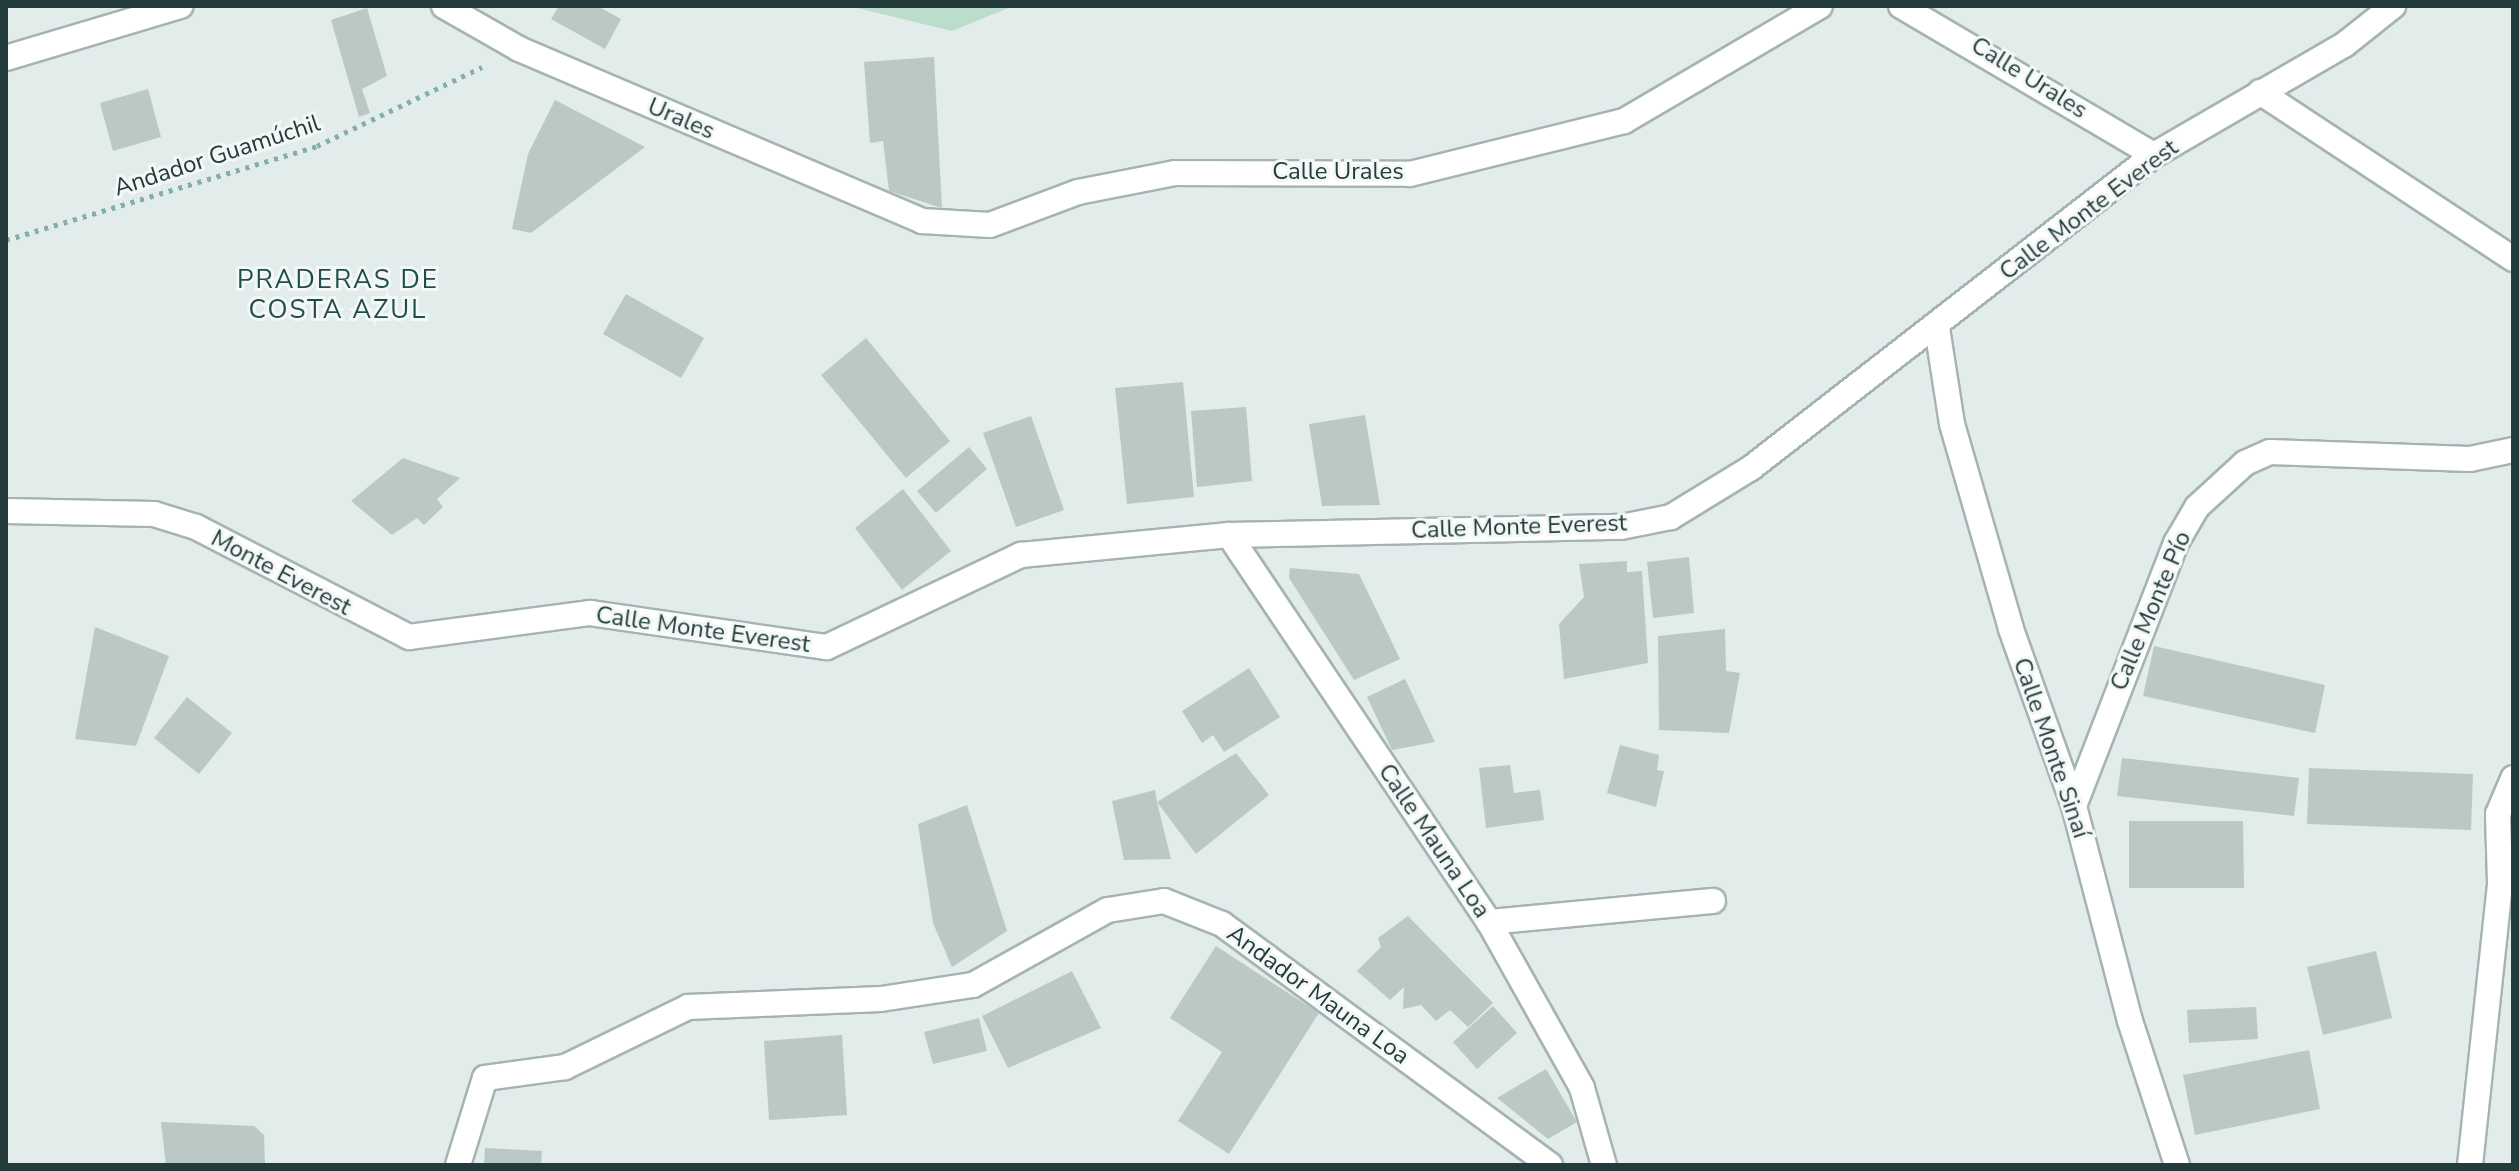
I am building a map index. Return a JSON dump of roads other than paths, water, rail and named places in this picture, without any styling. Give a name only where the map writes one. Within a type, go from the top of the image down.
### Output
[{"type":"street","points":[[6,58],[180,6]]},
{"type":"street","name":"Urales","points":[[444,6],[519,49],[922,221]]},
{"type":"street","name":"Calle Urales","points":[[922,221],[990,225],[1078,192],[1175,173],[1410,174],[1508,152],[1624,121],[1820,6]]},
{"type":"street","name":"Calle Urales","points":[[1901,6],[2154,155]]},
{"type":"street","name":"Calle Monte Everest","points":[[553,615],[590,613],[827,647],[1021,555],[1229,535],[1621,527],[1671,517],[1751,468],[1937,328],[2154,155],[2344,45],[2393,6]]},
{"type":"street","points":[[2260,92],[2513,259]]},
{"type":"street","name":"Calle Monte Sinaí","points":[[1937,328],[1956,439],[2011,629],[2074,806],[2130,1021],[2177,1165]]},
{"type":"street","name":"Calle Monte Pío","points":[[2074,806],[2176,543],[2197,507],[2245,463],[2270,452],[2470,459],[2513,450]]},
{"type":"street","name":"Monte Everest","points":[[6,511],[154,514],[196,527],[409,637],[553,615]]},
{"type":"street","name":"Calle Mauna Loa","points":[[1229,535],[1489,922],[1582,1088],[1604,1165]]},
{"type":"street","points":[[2470,1165],[2500,883],[2498,814],[2513,778]]},
{"type":"street","name":"Andador Mauna Loa","points":[[458,1165],[485,1078],[565,1067],[688,1007],[881,999],[973,985],[1108,910],[1164,901],[1222,924],[1550,1165]]},
{"type":"street","points":[[1489,922],[1713,901]]},
{"type":"district","name":"PRADERAS DE COSTA AZUL","points":[[338,295]]}]
